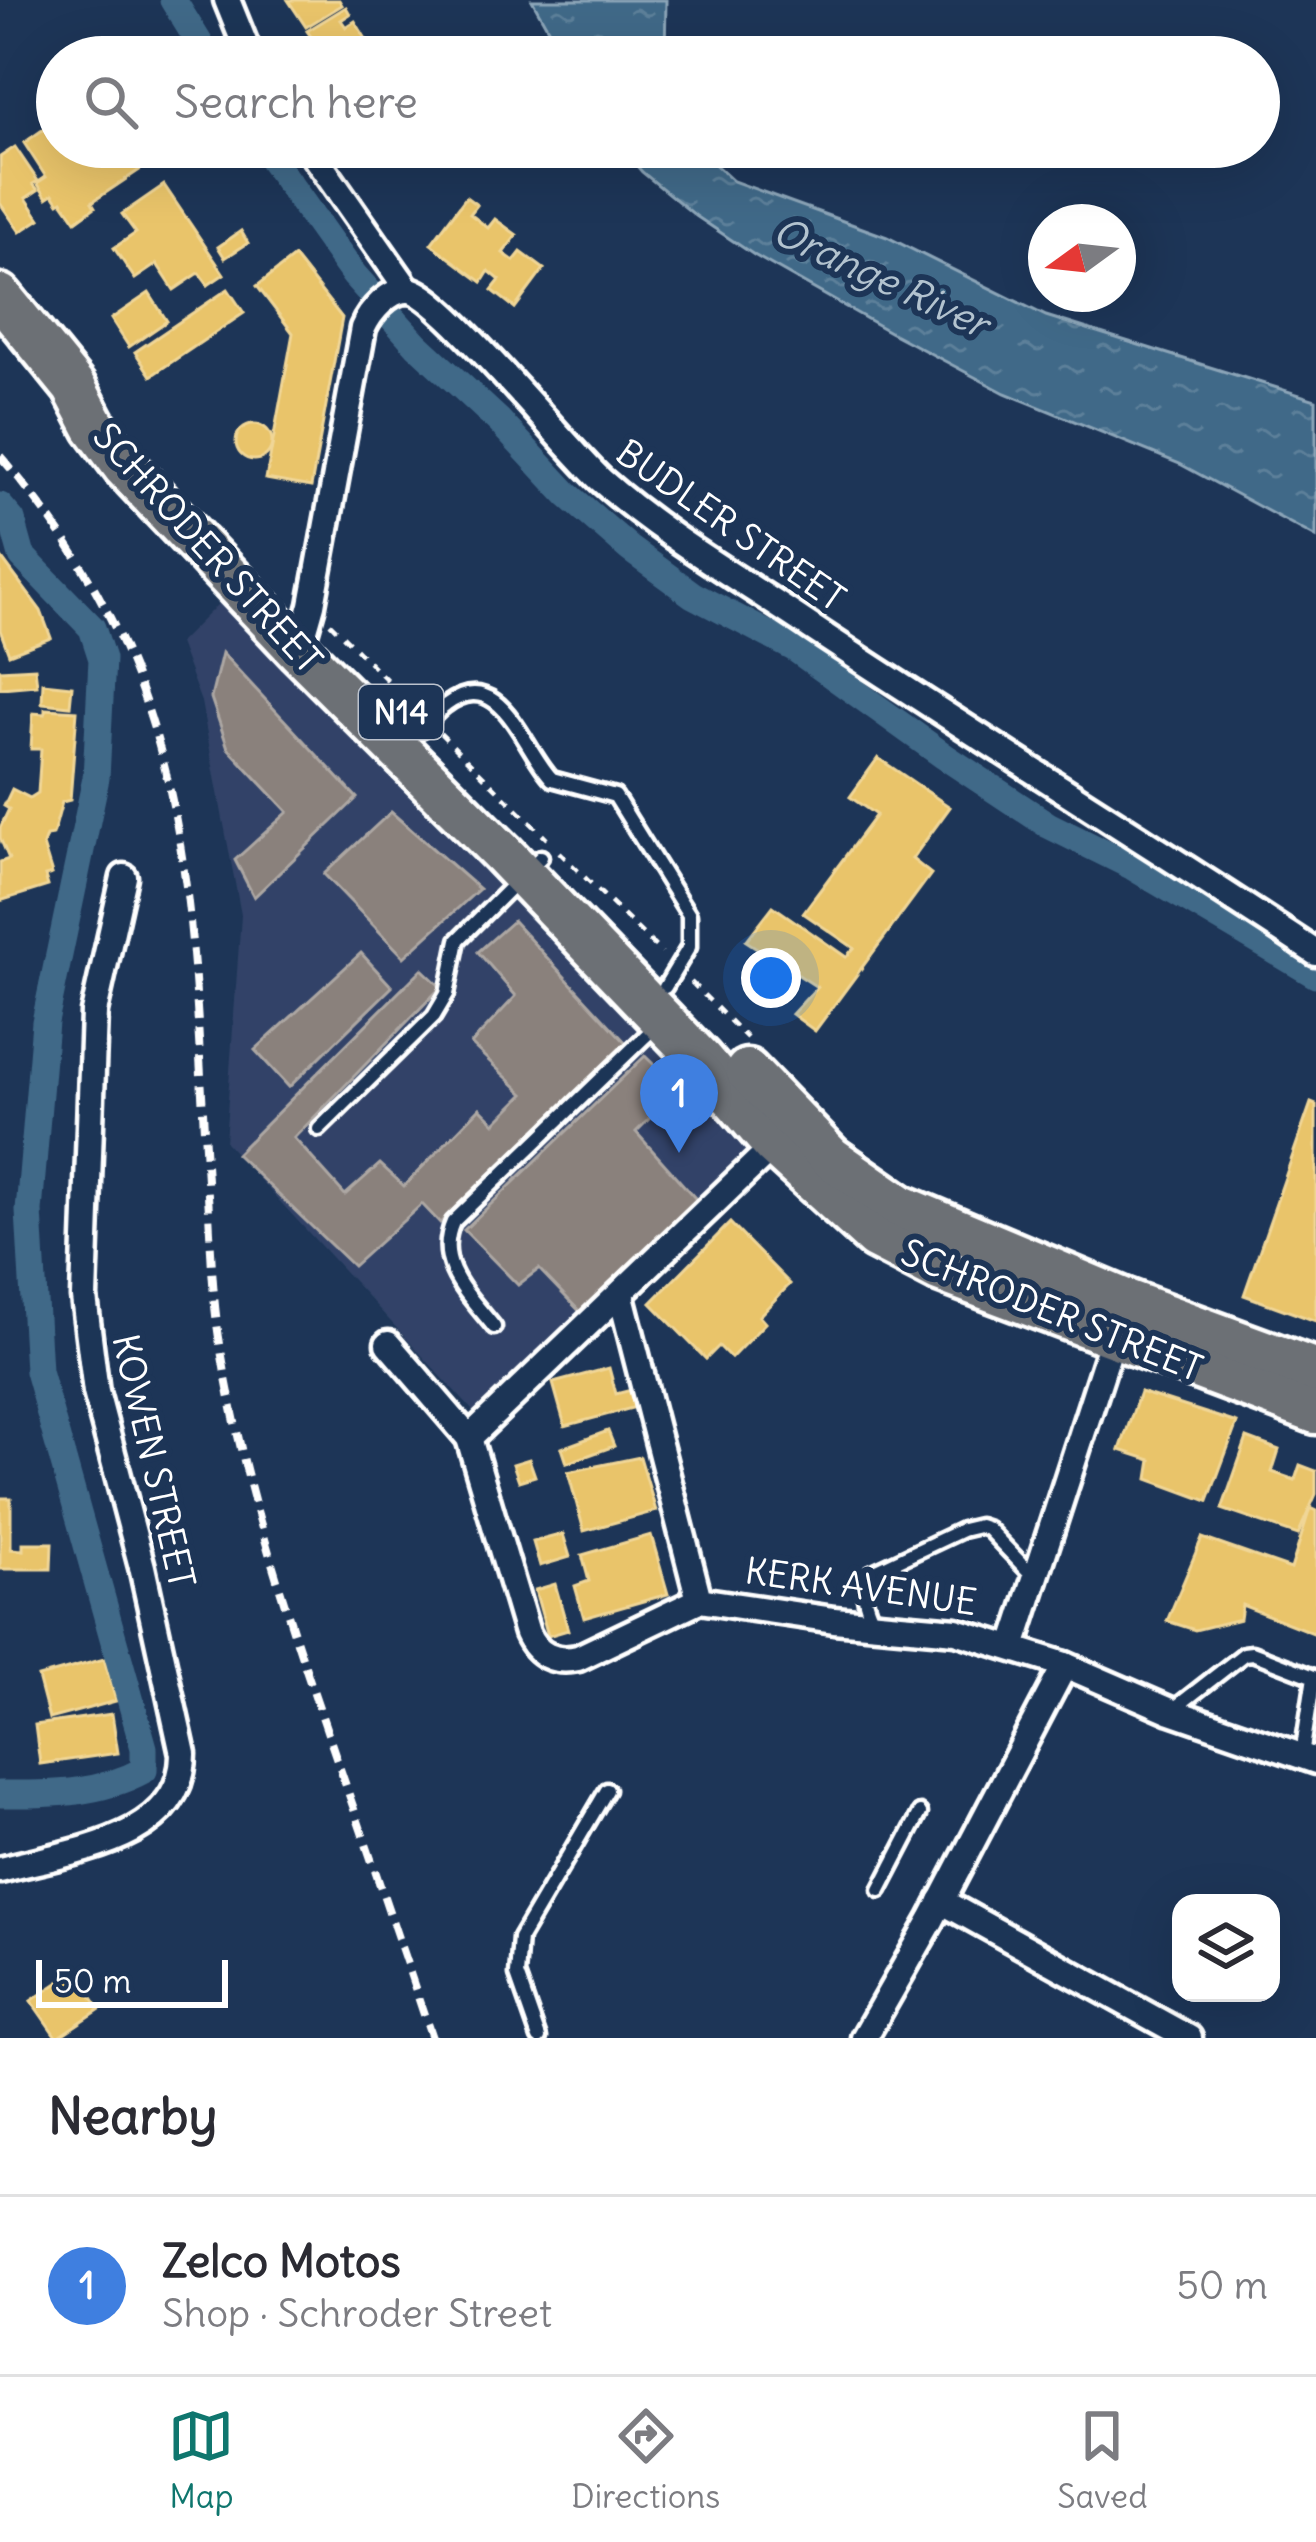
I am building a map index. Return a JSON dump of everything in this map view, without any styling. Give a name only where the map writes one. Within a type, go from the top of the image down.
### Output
[{"type":"highway","name":"SCHRODER STREET","points":[[0,296],[74,387],[112,410],[532,866],[668,992],[785,1135],[831,1158],[882,1196],[1316,1412]]},
{"type":"highway","name":"SCHRODER STREET","points":[[307,625],[424,727],[532,866]]},
{"type":"highway","name":"SCHRODER STREET","points":[[1120,1318],[1316,1372]]},
{"type":"street","points":[[227,0],[242,36]]},
{"type":"street","name":"BUDLER STREET","points":[[321,168],[397,294],[425,298],[460,329],[586,467],[631,506],[1316,953]]},
{"type":"street","points":[[307,625],[358,346],[367,319],[397,294]]},
{"type":"street","name":"KOWEN STREET","points":[[0,1870],[116,1838],[142,1826],[164,1808],[183,1770],[142,1567],[93,1378],[85,1316],[94,1012],[124,877]]},
{"type":"street","points":[[469,1438],[785,1135]]},
{"type":"street","name":"KERK AVENUE","points":[[621,1296],[699,1600]]},
{"type":"street","points":[[1013,1646],[1120,1318]]},
{"type":"street","name":"KERK AVENUE","points":[[388,1343],[469,1438],[527,1633],[538,1651],[557,1660],[578,1658],[699,1600],[956,1631],[1013,1646],[1171,1711],[1309,1759]]},
{"type":"street","points":[[864,2038],[1065,1665]]},
{"type":"street","points":[[941,1901],[1189,2038]]},
{"type":"lane","points":[[424,727],[451,701],[487,693],[552,779],[615,796],[689,915],[689,947],[668,992],[453,1222],[446,1245],[450,1268],[494,1327]]},
{"type":"lane","points":[[319,1129],[434,1016],[447,994],[458,940],[532,866]]},
{"type":"lane","points":[[874,1623],[864,1586],[872,1574],[970,1527],[988,1529],[1035,1578]]},
{"type":"lane","points":[[1171,1711],[1252,1653],[1314,1677],[1309,1759]]},
{"type":"lane","points":[[539,2038],[517,1975],[520,1938],[607,1790]]},
{"type":"lane","points":[[880,1890],[920,1814]]},
{"type":"path","points":[[307,625],[424,727],[668,992],[761,1051]]},
{"type":"shaded area","points":[[221,601],[761,1148],[474,1412],[225,1142],[241,915],[201,702],[179,643]]},
{"type":"water","points":[[532,0],[666,0],[665,36],[552,36]]},
{"type":"water","name":"Orange River","points":[[639,168],[719,168],[733,181],[887,237],[1028,307],[1028,312],[1316,400],[1316,537],[1180,464],[1005,393],[754,255],[696,216]]},
{"type":"building: Homes","points":[[288,0],[339,0],[342,5],[306,27]]},
{"type":"building: Homes","points":[[346,7],[350,14],[341,20],[346,27],[355,21],[364,36],[311,36],[307,31]]},
{"type":"building: Homes","points":[[36,134],[36,162],[24,143]]},
{"type":"building: Homes","points":[[15,147],[38,181],[33,184],[38,190],[26,198],[40,219],[20,232],[0,203],[0,157]]},
{"type":"building: Homes","points":[[40,168],[141,169],[92,202],[95,207],[76,221],[62,201],[53,194],[47,198],[37,183],[46,177]]},
{"type":"building: Homes","points":[[164,185],[224,274],[208,285],[199,273],[174,290],[157,264],[135,279],[114,248],[136,233],[122,214]]},
{"type":"building: Homes","points":[[466,197],[477,205],[470,214],[488,228],[495,219],[517,235],[503,253],[514,261],[521,252],[544,269],[515,308],[492,290],[500,280],[489,271],[482,282],[431,244]]},
{"type":"building: Homes","points":[[241,231],[248,243],[225,258],[218,247]]},
{"type":"building: Homes","points":[[294,257],[342,318],[311,487],[266,479],[293,333],[257,286]]},
{"type":"building: Homes","points":[[228,289],[244,313],[151,376],[135,352]]},
{"type":"building: Homes","points":[[149,293],[167,321],[129,347],[111,319]]},
{"type":"building: Homes","points":[[254,424],[267,429],[272,442],[267,455],[254,460],[241,455],[236,442],[241,429]]},
{"type":"building: Homes","points":[[0,556],[41,611],[51,638],[9,654],[0,630]]},
{"type":"building: Homes","points":[[35,668],[37,685],[0,688],[0,670]]},
{"type":"building: Homes","points":[[43,683],[72,686],[70,706],[42,703]]},
{"type":"building: Homes","points":[[45,709],[77,711],[70,800],[62,802],[53,835],[46,836],[43,845],[52,874],[45,876],[48,886],[0,901],[0,862],[9,859],[0,838],[9,809],[4,806],[12,789],[30,798],[38,793],[41,749],[31,749],[33,713],[45,714]]},
{"type":"building: Homes","points":[[878,758],[950,807],[912,859],[931,874],[815,1031],[792,1014],[817,987],[746,941],[773,906],[846,957],[854,948],[803,913],[876,815],[850,797]]},
{"type":"building: Homes","points":[[1311,1103],[1316,1105],[1316,1321],[1244,1295]]},
{"type":"building: Homes","points":[[730,1223],[790,1284],[759,1316],[765,1323],[731,1358],[719,1346],[706,1359],[651,1303]]},
{"type":"building: Homes","points":[[609,1368],[616,1394],[631,1390],[636,1407],[565,1426],[553,1383]]},
{"type":"building: Homes","points":[[1140,1392],[1237,1423],[1208,1501],[1148,1479],[1151,1460],[1120,1450]]},
{"type":"building: Homes","points":[[608,1431],[614,1446],[567,1463],[562,1448]]},
{"type":"building: Homes","points":[[1247,1438],[1279,1450],[1272,1472],[1295,1480],[1300,1465],[1316,1471],[1316,1494],[1298,1535],[1222,1509]]},
{"type":"building: Homes","points":[[640,1457],[656,1511],[584,1531],[568,1472]]},
{"type":"building: Homes","points":[[529,1459],[535,1476],[519,1481],[513,1464]]},
{"type":"building: Homes","points":[[0,1498],[11,1498],[11,1549],[23,1550],[23,1543],[52,1543],[51,1569],[0,1569]]},
{"type":"building: Homes","points":[[1310,1508],[1316,1511],[1316,1634],[1242,1605],[1240,1619],[1195,1630],[1167,1621],[1202,1538],[1291,1569]]},
{"type":"building: Homes","points":[[563,1534],[570,1557],[540,1566],[533,1542]]},
{"type":"building: Homes","points":[[651,1535],[668,1594],[584,1618],[575,1586],[589,1581],[582,1555]]},
{"type":"building: Homes","points":[[555,1584],[568,1630],[548,1636],[535,1590]]},
{"type":"building: Homes","points":[[104,1659],[116,1701],[49,1719],[38,1677]]},
{"type":"building: Homes","points":[[112,1714],[118,1753],[40,1764],[35,1725]]},
{"type":"building: Homes","points":[[74,1972],[100,2009],[57,2038],[31,2001]]},
{"type":"building: Industry","points":[[222,653],[357,798],[254,897],[235,860],[288,812],[228,748],[211,698]]},
{"type":"building: Industry","points":[[391,812],[479,889],[404,957],[324,874]]},
{"type":"building: Industry","points":[[513,921],[628,1045],[440,1223],[422,1204],[353,1266],[236,1154],[422,969],[441,987],[294,1138],[345,1195],[380,1164],[404,1186],[480,1108],[495,1123],[524,1094],[471,1044],[516,996],[478,952]]},
{"type":"building: Industry","points":[[361,953],[392,987],[289,1087],[255,1050]]},
{"type":"building: Industry","points":[[645,1056],[679,1089],[636,1132],[703,1207],[587,1319],[539,1269],[518,1285],[464,1230]]},
{"type":"waterway","points":[[173,0],[195,36]]},
{"type":"waterway","points":[[278,168],[354,275],[417,345],[499,421],[568,495],[630,549],[693,595],[794,648],[1048,825],[1133,867],[1316,975]]},
{"type":"waterway","points":[[0,506],[12,520],[22,556],[92,628],[102,659],[96,778],[45,1022],[29,1211],[38,1371],[144,1748],[144,1770],[109,1784],[56,1793],[0,1794]]},
{"type":"railway","points":[[0,456],[65,541],[114,625],[148,710],[171,797],[186,887],[213,1283],[229,1393],[279,1586],[432,2038]]},
{"type":"place","name":"Zelco Motos","points":[[679,1153]]}]
